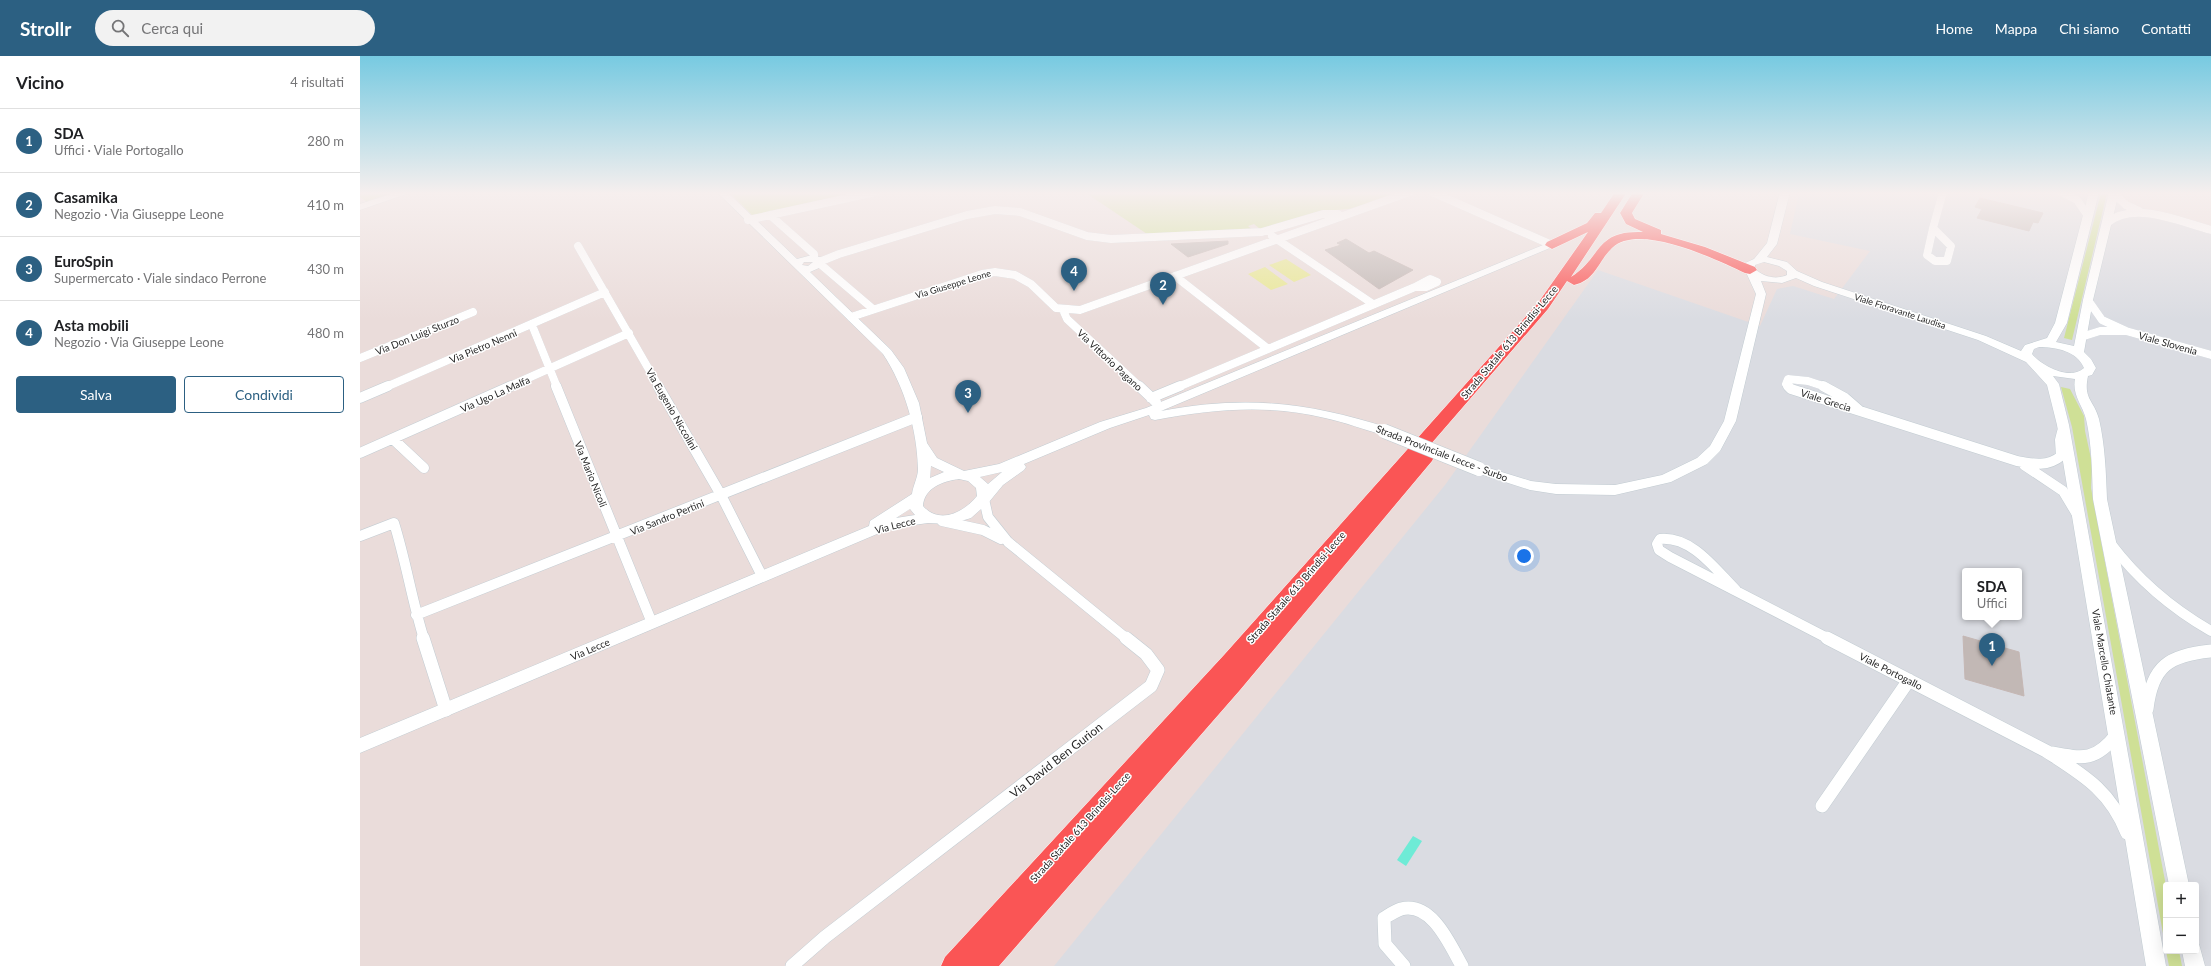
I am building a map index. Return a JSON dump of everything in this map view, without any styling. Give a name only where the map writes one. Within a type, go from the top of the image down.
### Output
[{"type":"highway","points":[[1552,245],[1574,234]]},
{"type":"highway","name":"Strada Statale 613 Brindisi-Lecce","points":[[954,966],[1231,661],[1543,306],[1594,234]]},
{"type":"highway","name":"Strada Statale 613 Brindisi-Lecce","points":[[981,966],[1237,678],[1555,309],[1605,234]]},
{"type":"highway","points":[[1663,234],[1753,266]]},
{"type":"highway","points":[[1574,281],[1589,271],[1608,243],[1618,237],[1650,235],[1671,240],[1753,266]]},
{"type":"street","points":[[764,234],[891,357],[907,386],[917,418],[925,471],[916,506],[920,513],[932,519],[960,517],[975,509],[1000,480],[1019,467]]},
{"type":"street","points":[[792,234],[814,254],[817,278],[822,290]]},
{"type":"street","points":[[798,267],[801,260],[816,261],[903,234]]},
{"type":"street","points":[[1083,234],[1106,239],[1197,234]]},
{"type":"street","points":[[1270,234],[1373,304]]},
{"type":"street","points":[[1063,310],[1080,310],[1289,234]]},
{"type":"street","points":[[1528,234],[1552,245]]},
{"type":"street","points":[[1753,266],[1772,244],[1774,234]]},
{"type":"street","points":[[1932,234],[1927,255],[1935,260],[1947,261],[1951,246],[1939,234]]},
{"type":"street","points":[[2038,344],[2061,346],[2078,354],[2085,359],[2090,368],[2088,372],[2082,375],[2065,375],[2033,362],[2026,350],[2038,344],[2051,340],[2061,323],[2083,234]]},
{"type":"street","points":[[2078,354],[2088,300],[2104,234]]},
{"type":"street","points":[[1753,266],[1761,294],[1789,277],[1772,244]]},
{"type":"street","points":[[966,475],[1002,468],[1105,425],[1161,406],[1552,245]]},
{"type":"street","name":"Via Eugenio Niccolini","points":[[578,246],[606,292],[722,495],[762,576]]},
{"type":"street","points":[[776,246],[816,261],[873,309]]},
{"type":"street","points":[[1753,266],[1770,260],[1783,264]]},
{"type":"street","name":"Viale Fioravante Laudisa","points":[[1753,266],[1771,280],[1789,277],[1818,284],[1982,338],[2033,362]]},
{"type":"street","name":"Via Giuseppe Leone","points":[[851,317],[982,274],[999,271],[1020,275],[1056,308],[1063,310]]},
{"type":"street","points":[[1175,276],[1267,348]]},
{"type":"street","points":[[1151,398],[1415,287]]},
{"type":"street","name":"Via Pietro Nenni","points":[[360,398],[606,292]]},
{"type":"street","name":"Strada Provinciale Lecce - Surbo","points":[[1019,467],[1120,425],[1144,418],[1199,408],[1227,405],[1279,405],[1326,412],[1384,431],[1479,469],[1530,485],[1585,491],[1615,490],[1666,479],[1702,461],[1715,448],[1730,421],[1761,294]]},
{"type":"street","name":"Viale Slovenia","points":[[2088,300],[2102,320],[2126,331],[2211,355]]},
{"type":"street","name":"Via Vittorio Pagano","points":[[1063,310],[1067,319],[1161,406]]},
{"type":"street","name":"Via Don Luigi Sturzo","points":[[360,358],[473,312]]},
{"type":"street","name":"Via Mario Nicoli","points":[[532,325],[616,537],[652,623]]},
{"type":"street","name":"Viale Slovenia","points":[[2081,337],[2100,331],[2126,331]]},
{"type":"street","name":"Via Ugo La Malfa","points":[[360,453],[629,333]]},
{"type":"street","name":"Viale Fioravante Laudisa","points":[[1982,338],[2021,345],[2038,344]]},
{"type":"street","name":"Viale Marcello Chiatante","points":[[2033,362],[2053,384],[2063,425],[2156,966]]},
{"type":"street","points":[[2082,375],[2079,389],[2092,418],[2099,465],[2100,499],[2146,717],[2178,882]]},
{"type":"street","name":"Viale Grecia","points":[[1860,411],[1849,398],[1838,391],[1798,378],[1788,379],[1786,384],[1791,389],[1860,411],[2017,461],[2032,464],[2056,462],[2061,456],[2060,440],[2063,425]]},
{"type":"street","name":"Via Sandro Pertini","points":[[416,615],[917,418]]},
{"type":"street","points":[[393,439],[424,468]]},
{"type":"street","points":[[921,441],[927,455],[932,461],[966,475],[983,486],[985,492],[984,499]]},
{"type":"street","name":"Viale Grecia","points":[[2017,461],[2033,469],[2063,491],[2080,518]]},
{"type":"street","points":[[918,496],[924,486],[941,477],[995,475],[1019,467]]},
{"type":"street","name":"Via Lecce","points":[[820,552],[873,525],[918,496]]},
{"type":"street","name":"Via David Ben Gurion","points":[[792,966],[825,937],[1151,686],[1158,670],[1146,654],[1008,542],[990,522],[983,506],[984,499]]},
{"type":"street","name":"Via Lecce","points":[[360,746],[762,576],[885,526],[932,519]]},
{"type":"street","name":"Via David Ben Gurion","points":[[932,519],[983,530],[1008,542]]},
{"type":"street","points":[[360,536],[394,523],[405,559],[416,615],[446,710]]},
{"type":"street","name":"Viale Portogallo","points":[[1736,590],[1697,551],[1674,538],[1666,537],[1660,539],[1657,544],[1659,550],[1670,557],[2046,751],[2090,781],[2106,795],[2119,814],[2138,856]]},
{"type":"street","points":[[2108,540],[2139,578],[2157,595],[2178,612],[2211,631]]},
{"type":"street","points":[[2146,717],[2153,680],[2161,671],[2171,662],[2186,654],[2211,651]]},
{"type":"street","points":[[1822,806],[1909,680]]},
{"type":"street","name":"Viale Portogallo","points":[[2046,751],[2075,756],[2095,754],[2104,750],[2117,734]]},
{"type":"street","points":[[1404,966],[1385,944],[1384,918],[1401,909],[1422,911],[1440,926],[1462,966]]},
{"type":"street","points":[[2193,954],[2195,966]]},
{"type":"shaded area","points":[[1792,234],[2211,234],[2211,966],[1054,966],[1445,485],[1598,270],[1760,326],[1777,289],[1793,286],[1834,299],[1870,251]]},
{"type":"shaded area","points":[[2090,234],[2097,234],[2072,340],[2064,338]]},
{"type":"shaded area","points":[[1286,259],[1311,275],[1294,282],[1269,265]]},
{"type":"shaded area","points":[[1265,267],[1288,284],[1271,290],[1248,274]]},
{"type":"shaded area","points":[[2061,387],[2070,389],[2084,416],[2085,431],[2092,463],[2091,488],[2165,882],[2163,882],[2163,933],[2072,427]]},
{"type":"shaded area","points":[[1413,836],[1422,841],[1406,866],[1397,860]]},
{"type":"shaded area","points":[[2167,954],[2180,954],[2182,966],[2169,966]]},
{"type":"building","points":[[1346,239],[1369,253],[1374,251],[1413,270],[1379,289],[1325,250],[1341,245],[1337,243]]},
{"type":"building","points":[[1228,241],[1228,244],[1188,257],[1171,244]]},
{"type":"building","points":[[1963,636],[2019,652],[2024,696],[1965,679]]},
{"type":"place","name":"Asta mobili","points":[[1074,291]]},
{"type":"place","name":"Casamika","points":[[1163,305]]},
{"type":"place","name":"EuroSpin","points":[[968,413]]},
{"type":"place","name":"SDA","points":[[1992,666]]}]
